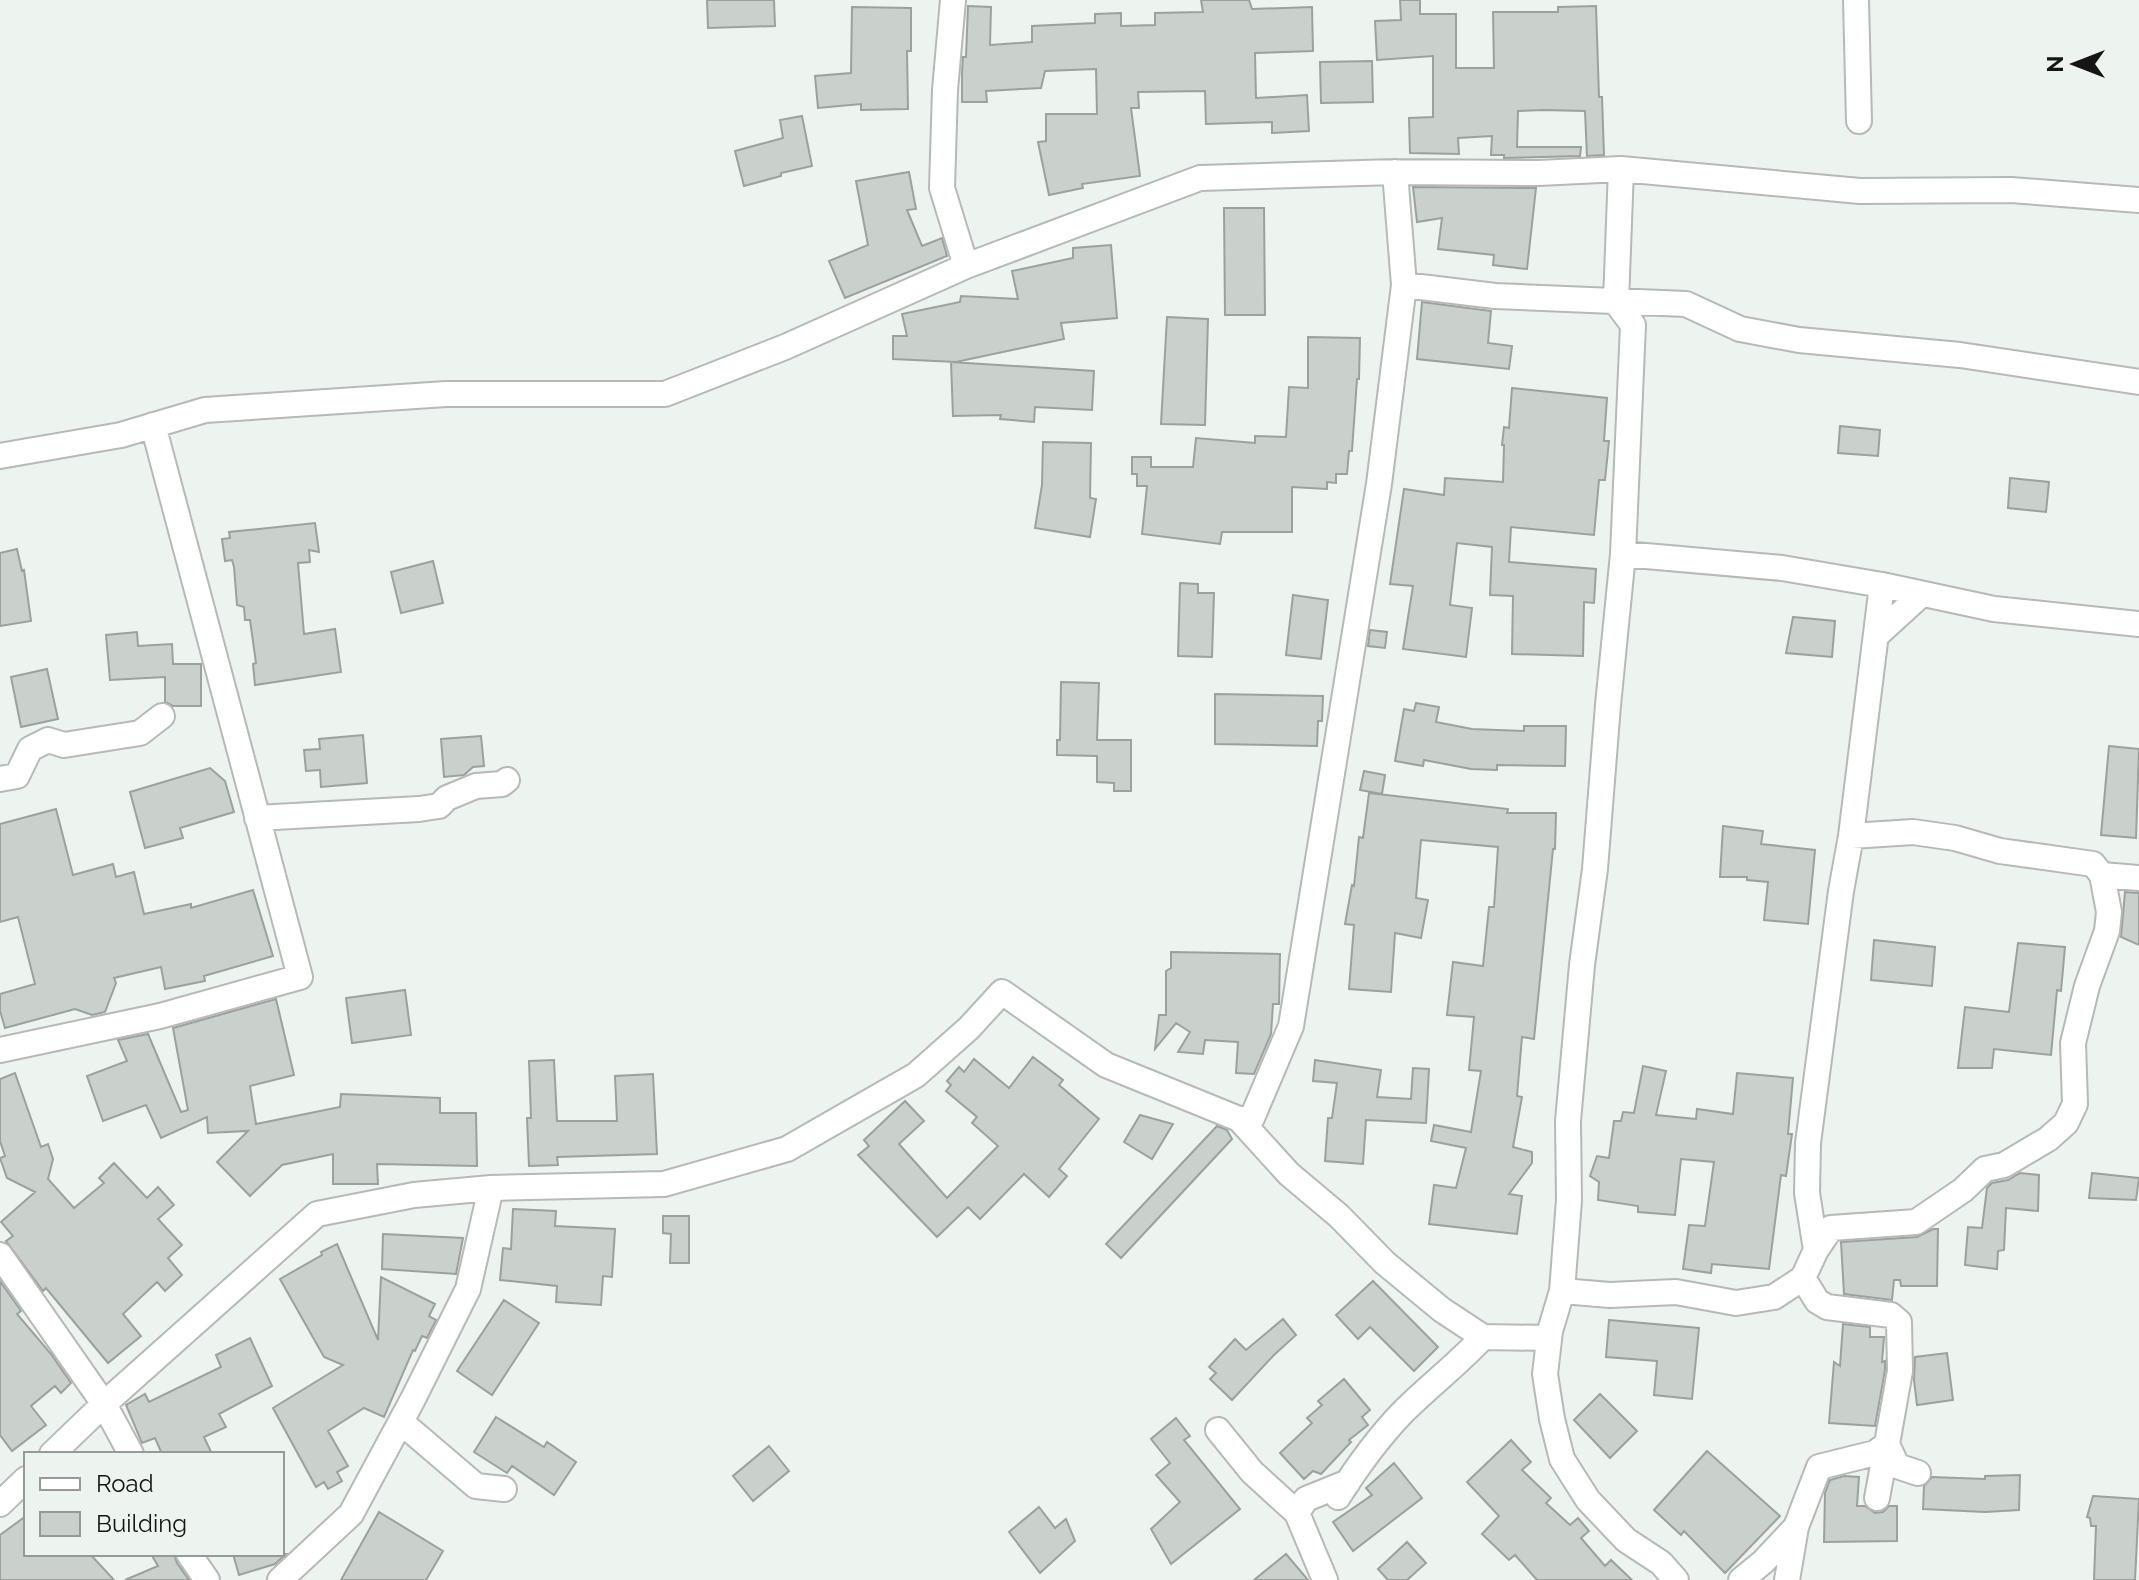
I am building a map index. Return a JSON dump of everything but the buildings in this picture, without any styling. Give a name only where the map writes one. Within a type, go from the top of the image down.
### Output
[{"type":"street","points":[[953,0],[945,90],[942,188],[966,266]]},
{"type":"street","points":[[1856,0],[1859,121]]},
{"type":"street","points":[[1621,169],[1616,302],[1633,325],[1623,554],[1595,869],[1582,965],[1568,1121],[1569,1200],[1562,1291],[1549,1338],[1545,1374],[1562,1459],[1588,1500],[1626,1540],[1661,1563],[1676,1580]]},
{"type":"street","points":[[0,456],[121,435],[205,410],[446,394],[665,394],[785,347],[966,266],[1200,178],[1621,169],[1860,191],[2011,190],[2139,200]]},
{"type":"street","points":[[1239,1119],[1252,1118],[1291,1026],[1379,484],[1404,285],[1395,172]]},
{"type":"street","points":[[1404,285],[1495,296],[1686,304],[1740,329],[1799,340],[1960,355],[2139,382]]},
{"type":"street","points":[[0,1050],[160,1016],[300,977],[153,425]]},
{"type":"street","points":[[1623,554],[1782,568],[1994,609],[2139,624]]},
{"type":"street","points":[[1816,1250],[1807,1193],[1808,1143],[1882,585]]},
{"type":"street","points":[[1877,635],[1922,594]]},
{"type":"street","points":[[0,779],[17,776],[30,749],[48,740],[64,745],[140,733],[162,716]]},
{"type":"street","points":[[257,818],[439,806],[447,798],[476,786],[502,784],[507,780]]},
{"type":"street","points":[[1562,1291],[1610,1295],[1676,1292],[1736,1303],[1774,1297],[1803,1278],[1831,1228],[1916,1222],[1963,1190],[1985,1169],[2004,1165],[2048,1139],[2066,1123],[2075,1104],[2073,1043],[2087,986],[2107,931],[2109,912],[2102,875],[2093,864],[2000,851],[1955,838],[1913,832],[1851,836]]},
{"type":"street","points":[[2102,875],[2139,878]]},
{"type":"street","points":[[54,1452],[317,1214],[414,1195],[491,1188],[664,1184],[787,1149],[916,1075],[969,1028],[1002,992],[1106,1065],[1239,1119],[1289,1174],[1339,1216],[1385,1263],[1442,1310],[1483,1337],[1549,1338]]},
{"type":"street","points":[[280,1580],[351,1514],[401,1422],[468,1289],[491,1188]]},
{"type":"street","points":[[0,1255],[104,1404],[130,1452]]},
{"type":"street","points":[[1803,1278],[1817,1301],[1827,1307],[1891,1315],[1899,1322],[1900,1371],[1877,1498]]},
{"type":"street","points":[[1297,1513],[1306,1499],[1343,1489],[1366,1454],[1403,1412],[1457,1366],[1483,1337]]},
{"type":"street","points":[[401,1422],[476,1486],[504,1489]]},
{"type":"street","points":[[1218,1430],[1252,1472],[1297,1513],[1325,1580]]},
{"type":"street","points":[[1887,1444],[1897,1466],[1918,1473]]},
{"type":"street","points":[[1787,1580],[1796,1527],[1819,1467],[1875,1453],[1887,1444]]},
{"type":"street","points":[[0,1504],[24,1481]]},
{"type":"street","points":[[1741,1580],[1796,1527]]},
{"type":"street","points":[[190,1556],[207,1580]]}]
